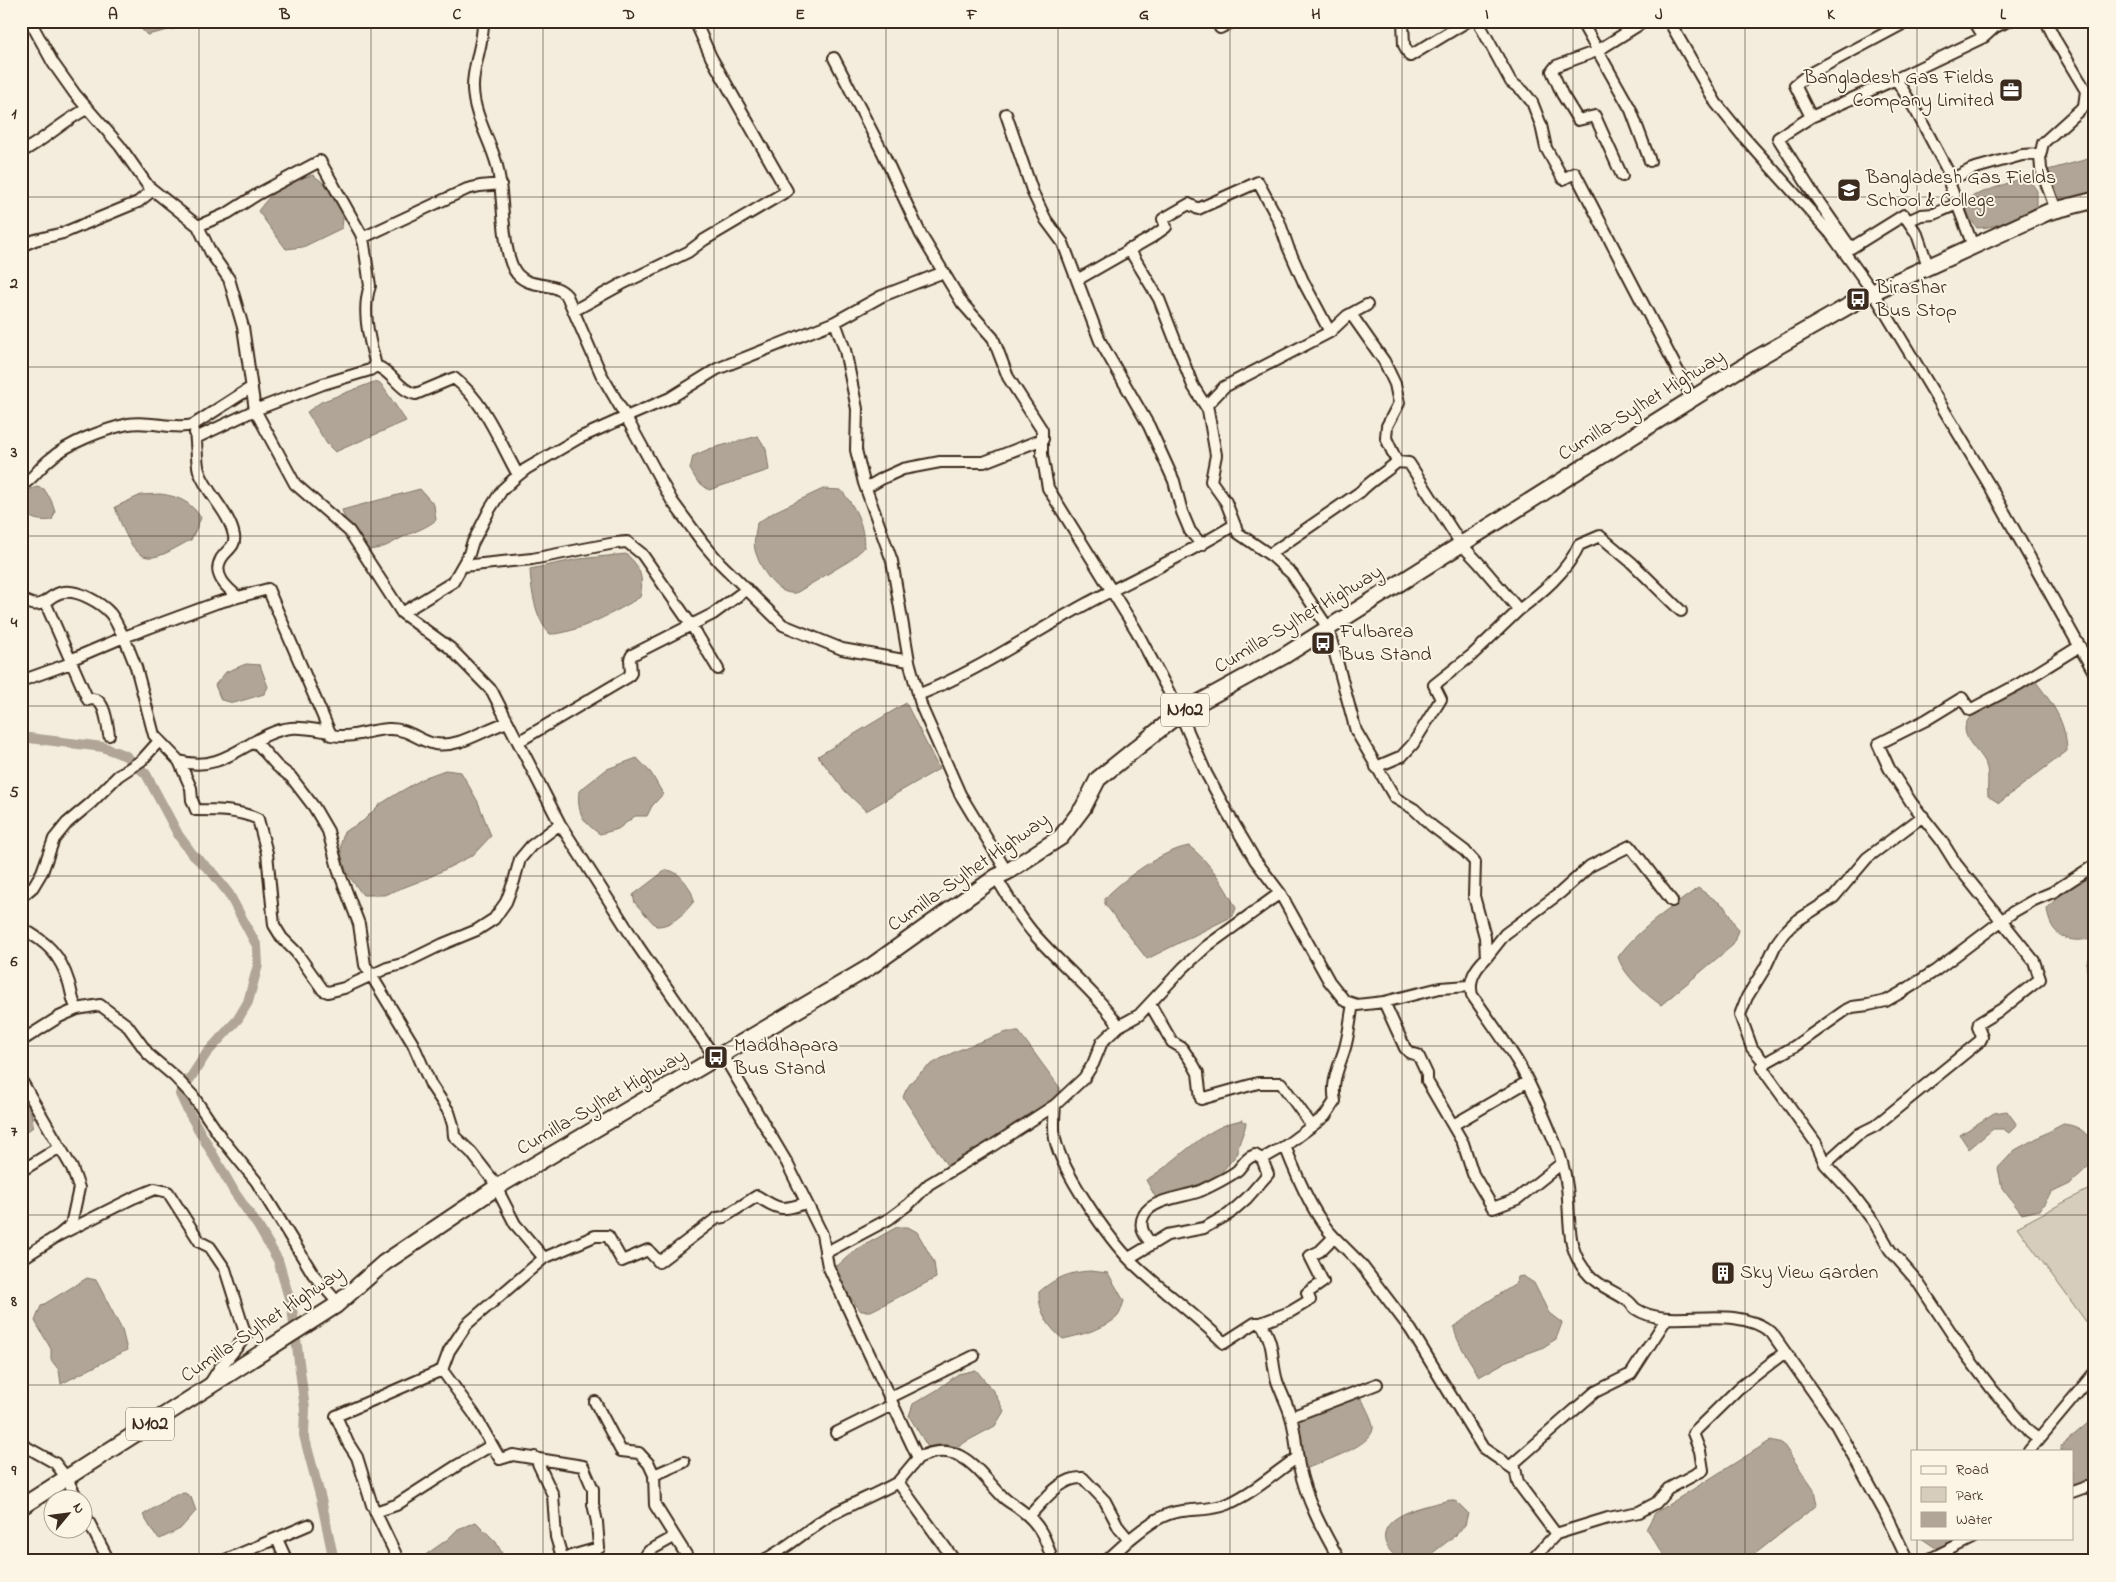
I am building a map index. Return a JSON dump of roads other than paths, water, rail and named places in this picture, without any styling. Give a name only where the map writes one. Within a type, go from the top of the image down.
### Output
[{"type":"highway","name":"Cumilla-Sylhet Highway","points":[[21,1507],[336,1304],[384,1264],[497,1187],[870,967],[1001,874],[1061,837],[1083,808],[1098,778],[1180,713],[1284,656],[1752,360],[1873,292],[2048,212],[2095,200]]},
{"type":"street","points":[[30,21],[52,63],[87,109],[120,146],[148,186],[198,226],[211,253],[229,279],[244,327],[255,410],[295,484],[349,531],[402,613],[450,648],[492,692],[560,824],[638,946],[720,1057],[787,1164],[822,1234],[828,1266],[918,1458]]},
{"type":"street","points":[[483,21],[473,80],[473,93],[496,162],[501,184],[506,239],[513,267],[517,274],[532,284],[550,285],[562,289],[575,310],[601,374],[672,501],[720,563],[783,625],[842,649],[910,661]]},
{"type":"street","points":[[575,310],[622,284],[688,252],[704,240],[787,191],[711,57],[695,21]]},
{"type":"street","points":[[1220,28],[1234,21]]},
{"type":"street","points":[[1403,21],[1404,45],[1410,56],[1468,21]]},
{"type":"street","points":[[1480,21],[1492,49],[1511,82],[1523,91],[1532,102],[1542,126],[1546,148],[1563,179],[1575,173],[1692,398]]},
{"type":"street","points":[[1581,21],[1631,110],[1650,161]]},
{"type":"street","points":[[1622,176],[1594,116],[1578,120],[1566,102],[1552,71],[1556,66],[1597,50],[1645,21]]},
{"type":"street","points":[[1668,21],[1716,103],[1767,164],[1831,234],[1873,292],[1988,483],[2095,674]]},
{"type":"street","points":[[1811,117],[1795,85],[1817,70],[1908,21]]},
{"type":"street","points":[[1974,21],[1984,37]]},
{"type":"street","points":[[1928,266],[1917,234],[1904,215],[1851,248],[1812,192],[1778,138],[1811,117],[1984,37],[1995,27],[2009,21]]},
{"type":"street","points":[[2046,21],[2086,90],[2084,106],[2043,143],[2040,154],[2041,169],[2056,210]]},
{"type":"street","points":[[2091,21],[2095,30]]},
{"type":"street","points":[[834,58],[883,153],[921,234],[962,303],[992,338],[1008,377],[1042,430],[1042,454],[1048,488],[1112,591],[1180,713],[1206,773],[1227,812],[1255,860],[1280,894],[1329,981],[1345,1001],[1357,1005],[1384,1002],[1440,988],[1469,986]]},
{"type":"street","points":[[1896,79],[1916,111],[1952,179]]},
{"type":"street","points":[[21,152],[87,109]]},
{"type":"street","points":[[1006,114],[1033,193],[1046,220],[1063,243],[1100,341],[1144,415],[1174,480],[1182,512],[1190,531],[1202,545]]},
{"type":"street","points":[[1973,246],[1950,185],[1952,179],[1972,169],[2022,155],[2040,154]]},
{"type":"street","points":[[198,226],[228,213],[258,194],[320,162],[362,238],[370,286],[368,293],[368,331],[370,349],[376,366]]},
{"type":"street","points":[[1077,280],[1161,231],[1166,227],[1163,219],[1188,204],[1198,209],[1240,192],[1258,182],[1279,221],[1288,248],[1304,283],[1330,332]]},
{"type":"street","points":[[362,238],[467,189],[501,184]]},
{"type":"street","points":[[21,246],[35,240],[64,233],[138,202],[153,190]]},
{"type":"street","points":[[1908,221],[1921,215],[1934,214],[1957,204]]},
{"type":"street","points":[[1129,250],[1159,299],[1193,386],[1208,410],[1216,455],[1211,481],[1226,502],[1234,525],[1238,532],[1270,554],[1292,574],[1328,628],[1356,731],[1395,798],[1414,809],[1432,826],[1465,851],[1475,862],[1474,896],[1485,937],[1486,958]]},
{"type":"street","points":[[402,613],[453,582],[502,490],[526,469],[579,438],[670,398],[717,369],[835,322],[882,296],[944,272]]},
{"type":"street","points":[[1206,406],[1224,387],[1330,332],[1351,314],[1367,305]]},
{"type":"street","points":[[1351,314],[1384,361],[1395,384],[1399,403],[1387,426],[1386,438],[1397,462]]},
{"type":"street","points":[[835,322],[845,350],[857,409],[856,450],[866,488],[892,562],[910,661],[922,708],[960,794],[1001,874],[1015,911],[1034,934],[1101,1002],[1119,1026]]},
{"type":"street","points":[[196,438],[255,410],[323,384],[370,370],[376,366]]},
{"type":"street","points":[[376,366],[386,369],[410,393],[416,394],[454,378],[468,389],[494,428],[518,475]]},
{"type":"street","points":[[21,486],[28,482],[55,455],[100,432],[138,423],[185,427],[193,424],[252,387]]},
{"type":"street","points":[[193,424],[199,470],[214,500],[227,518],[234,538],[233,546],[221,559],[219,568],[220,579],[238,597]]},
{"type":"street","points":[[866,488],[903,469],[940,462],[984,462],[1043,440]]},
{"type":"street","points":[[1270,554],[1360,492],[1369,482],[1397,462],[1409,463],[1461,544],[1519,610]]},
{"type":"street","points":[[918,695],[970,672],[1012,645],[1202,545],[1234,525]]},
{"type":"street","points":[[1376,767],[1402,756],[1413,744],[1442,699],[1434,685],[1472,655],[1519,610],[1541,592],[1573,558],[1579,545],[1600,536],[1631,562],[1681,611]]},
{"type":"street","points":[[463,566],[532,559],[627,542],[642,554],[692,626],[718,668]]},
{"type":"street","points":[[21,681],[71,662],[124,637],[216,603],[268,589],[331,735],[341,737],[392,729],[410,732],[431,743],[441,744],[460,742],[493,726],[508,722]]},
{"type":"street","points":[[518,742],[628,677],[631,673],[630,658],[632,655],[713,614],[747,589]]},
{"type":"street","points":[[21,599],[36,605],[64,592],[78,594],[110,613],[124,637],[136,667],[151,728],[159,741],[178,761],[191,788],[192,800],[196,810],[224,810],[246,814],[258,820],[266,846],[274,925],[323,990],[332,992],[402,964],[442,944],[477,930],[494,919],[506,902],[520,859],[531,846],[560,824]]},
{"type":"street","points":[[45,602],[88,700],[93,698],[102,706],[109,734]]},
{"type":"street","points":[[1825,1164],[1857,1135],[1875,1126],[1980,1041],[1982,1037],[1978,1027],[1980,1023],[2002,1009],[2040,979],[2034,962],[1956,864],[1889,768],[1878,744],[1926,720],[1962,698],[1970,710],[2019,684],[2080,646]]},
{"type":"street","points":[[178,761],[203,765],[228,756],[282,730],[291,728],[330,732]]},
{"type":"street","points":[[21,897],[33,887],[42,872],[54,839],[67,823],[91,803],[118,776],[142,760],[159,741]]},
{"type":"street","points":[[256,742],[291,777],[314,807],[328,831],[339,872],[360,924],[365,965],[413,1044],[431,1085],[449,1112],[454,1136],[471,1152],[497,1187],[514,1224],[544,1258]]},
{"type":"street","points":[[1764,1062],[1752,1048],[1740,1014],[1747,997],[1765,968],[1776,944],[1795,922],[1834,898],[1867,858],[1923,816]]},
{"type":"street","points":[[1672,901],[1630,846],[1590,866],[1560,893],[1505,934],[1476,968],[1469,986],[1472,995],[1517,1061],[1556,1144],[1567,1187],[1568,1232],[1572,1245],[1590,1276],[1636,1309],[1647,1314],[1667,1318],[1705,1316],[1745,1319],[1762,1325],[1771,1332],[1835,1423],[1885,1513],[1908,1561]]},
{"type":"street","points":[[2038,1439],[2029,1432],[1964,1352],[1917,1281],[1890,1250],[1861,1205],[1825,1164],[1816,1143],[1762,1066],[1764,1062],[1795,1046],[1846,1010],[1852,1007],[1868,1006],[1886,1001],[1902,992],[1943,965],[2002,920],[2034,900],[2053,892],[2095,865]]},
{"type":"street","points":[[825,1253],[889,1220],[929,1184],[1055,1105],[1084,1078],[1093,1064],[1102,1042],[1119,1026],[1139,1015],[1183,968],[1208,946],[1280,894]]},
{"type":"street","points":[[21,928],[54,950],[63,965],[72,994],[72,1001],[77,1009]]},
{"type":"street","points":[[1384,1002],[1405,1048],[1410,1053],[1418,1055],[1427,1074],[1427,1081],[1463,1143],[1473,1174],[1493,1208],[1517,1199],[1562,1163]]},
{"type":"street","points":[[1150,1004],[1172,1042],[1182,1048],[1193,1064],[1199,1078],[1201,1099],[1258,1083],[1281,1083],[1312,1126]]},
{"type":"street","points":[[1262,1159],[1285,1146],[1325,1116],[1334,1101],[1332,1091],[1344,1051],[1353,1004]]},
{"type":"street","points":[[21,1042],[59,1017],[77,1009],[100,1006],[127,1025],[149,1055],[175,1077],[208,1116],[222,1139],[256,1181],[313,1274],[336,1304]]},
{"type":"street","points":[[21,1080],[60,1147],[77,1180],[79,1188],[71,1225],[59,1235]]},
{"type":"street","points":[[1453,1126],[1527,1082]]},
{"type":"street","points":[[1055,1105],[1054,1129],[1060,1156],[1088,1204],[1129,1258],[1182,1308],[1201,1320],[1224,1343],[1255,1323],[1261,1323],[1290,1312],[1310,1300],[1307,1293],[1323,1282],[1310,1256],[1320,1251],[1334,1237]]},
{"type":"street","points":[[1285,1146],[1293,1169],[1322,1223],[1360,1263],[1411,1330],[1483,1448],[1515,1470]]},
{"type":"street","points":[[21,1171],[60,1147]]},
{"type":"street","points":[[1129,1258],[1167,1234],[1204,1228],[1229,1214],[1247,1198],[1268,1174],[1262,1159],[1255,1155],[1248,1157],[1237,1170],[1200,1191],[1173,1198],[1156,1205],[1146,1212],[1141,1226],[1151,1243]]},
{"type":"street","points":[[21,1259],[59,1235],[134,1198],[155,1189],[168,1192],[200,1242],[210,1247],[225,1268],[246,1336],[219,1369],[208,1386]]},
{"type":"street","points":[[399,1561],[366,1490],[357,1457],[336,1416],[442,1370],[449,1351],[472,1320],[544,1258],[595,1236],[608,1236],[622,1261],[648,1250],[659,1262],[717,1218],[724,1217],[756,1196],[786,1210],[806,1203]]},
{"type":"street","points":[[1556,1534],[1518,1484],[1514,1463],[1595,1392],[1631,1374],[1667,1318]]},
{"type":"street","points":[[1261,1323],[1270,1339],[1277,1381],[1291,1417],[1298,1457],[1312,1508],[1340,1561]]},
{"type":"street","points":[[1531,1561],[1556,1534],[1608,1518],[1639,1512],[1656,1503],[1668,1489],[1703,1470],[1700,1451],[1693,1433],[1739,1388],[1785,1352]]},
{"type":"street","points":[[836,1433],[974,1356]]},
{"type":"street","points":[[442,1370],[474,1414],[500,1459],[513,1455],[535,1457],[583,1466],[593,1489],[593,1504],[597,1522],[599,1548],[562,1560],[556,1536],[553,1495],[535,1457]]},
{"type":"street","points":[[2030,1450],[2095,1372]]},
{"type":"street","points":[[1291,1417],[1377,1384]]},
{"type":"street","points":[[595,1402],[621,1451],[639,1453],[649,1464],[654,1475],[655,1506],[690,1561]]},
{"type":"street","points":[[21,1444],[55,1463],[73,1490]]},
{"type":"street","points":[[375,1512],[396,1505],[492,1445]]},
{"type":"street","points":[[762,1561],[783,1549],[833,1513],[871,1497],[898,1482],[918,1458],[935,1452],[965,1457],[987,1478],[1002,1496],[1029,1516],[1048,1542],[1052,1561]]},
{"type":"street","points":[[1106,1561],[1152,1522],[1166,1515],[1181,1511],[1216,1508],[1228,1504],[1264,1483],[1298,1457]]},
{"type":"street","points":[[654,1475],[684,1462]]},
{"type":"street","points":[[1029,1516],[1059,1486],[1077,1477],[1083,1478],[1105,1502],[1119,1528],[1129,1540]]},
{"type":"street","points":[[898,1482],[955,1561]]},
{"type":"street","points":[[2074,1491],[2086,1487],[2090,1488],[2095,1494]]},
{"type":"street","points":[[223,1561],[308,1525]]},
{"type":"street","points":[[92,1528],[109,1561]]},
{"type":"street","points":[[641,1561],[649,1551],[674,1537]]},
{"type":"street","points":[[277,1539],[287,1561]]},
{"type":"street","points":[[1926,1561],[1968,1540]]},
{"type":"water","points":[[134,21],[187,21],[177,28],[147,35]]},
{"type":"water","points":[[2095,157],[2095,192],[2061,199],[2056,197],[2050,183],[2048,170]]},
{"type":"water","points":[[313,175],[329,187],[344,210],[342,228],[303,247],[286,249],[258,211],[270,196],[287,183]]},
{"type":"water","points":[[2027,176],[2037,191],[2037,208],[2000,224],[1977,228],[1967,209],[1970,197]]},
{"type":"water","points":[[374,382],[381,384],[406,421],[335,452],[327,444],[307,412],[321,402]]},
{"type":"water","points":[[758,436],[766,449],[769,470],[709,490],[697,481],[690,469],[693,456],[709,449]]},
{"type":"water","points":[[37,487],[44,489],[51,500],[55,512],[52,520],[37,520],[27,514],[25,510],[24,504],[28,490]]},
{"type":"water","points":[[420,489],[434,505],[436,520],[388,545],[368,550],[355,537],[346,522],[342,510]]},
{"type":"water","points":[[823,489],[841,490],[851,503],[861,524],[864,548],[849,561],[796,593],[789,593],[782,590],[770,579],[757,557],[754,540],[757,523],[776,511]]},
{"type":"water","points":[[160,494],[173,496],[184,501],[201,518],[191,540],[159,556],[148,557],[136,551],[131,544],[115,507],[141,495]]},
{"type":"water","points":[[626,554],[635,563],[640,574],[642,585],[640,597],[609,615],[583,626],[550,634],[537,612],[531,585],[530,569],[579,559]]},
{"type":"water","points":[[246,664],[260,665],[268,687],[264,694],[234,703],[221,700],[215,685],[226,672]]},
{"type":"water","points":[[2036,682],[2058,714],[2064,731],[2067,751],[1999,803],[1988,796],[1987,768],[1966,736],[1967,722],[1972,715],[2028,683]]},
{"type":"water","points":[[906,703],[939,769],[866,811],[845,791],[818,756]]},
{"type":"water","points":[[637,758],[651,773],[663,794],[652,806],[647,816],[635,816],[618,829],[600,834],[582,816],[579,805],[579,791],[607,769]]},
{"type":"water","points":[[445,770],[461,772],[478,802],[491,836],[473,855],[428,878],[384,895],[363,895],[344,865],[341,850],[344,832],[363,821],[379,805],[398,793],[426,777]]},
{"type":"water","points":[[1189,846],[1204,859],[1216,874],[1236,908],[1233,916],[1147,959],[1105,904],[1105,898],[1123,882],[1155,859]]},
{"type":"water","points":[[666,870],[680,876],[691,891],[694,901],[687,910],[673,921],[662,926],[656,926],[635,903],[633,895]]},
{"type":"water","points":[[2095,872],[2095,937],[2077,940],[2062,936],[2052,926],[2047,909],[2063,893]]},
{"type":"water","points":[[1698,888],[1724,906],[1738,930],[1733,945],[1661,1005],[1630,978],[1618,957],[1645,928]]},
{"type":"water","points":[[2095,951],[2095,982],[2088,974],[2086,966]]},
{"type":"water","points":[[1007,1032],[1019,1032],[1060,1088],[1057,1098],[956,1167],[948,1167],[903,1097],[910,1084],[920,1073],[933,1064],[963,1049]]},
{"type":"water","points":[[21,1098],[31,1111],[33,1127],[21,1136]]},
{"type":"water","points":[[2007,1111],[2017,1125],[2009,1133],[2003,1129],[1993,1129],[1969,1149],[1960,1135],[1994,1113]]},
{"type":"water","points":[[1242,1120],[1246,1123],[1238,1153],[1214,1181],[1157,1200],[1146,1180],[1203,1137],[1228,1124]]},
{"type":"water","points":[[2063,1124],[2077,1128],[2087,1135],[2093,1146],[2095,1160],[2070,1184],[2051,1193],[2040,1210],[2022,1214],[2002,1188],[1998,1168],[2015,1150]]},
{"type":"water","points":[[897,1227],[908,1227],[917,1232],[934,1262],[936,1278],[871,1311],[861,1311],[848,1294],[835,1268],[854,1251]]},
{"type":"water","points":[[1090,1271],[1108,1273],[1124,1301],[1121,1311],[1118,1316],[1107,1324],[1092,1331],[1063,1339],[1053,1330],[1045,1318],[1040,1306],[1039,1292],[1063,1277]]},
{"type":"water","points":[[1523,1276],[1534,1283],[1549,1313],[1562,1323],[1556,1339],[1542,1348],[1509,1360],[1479,1377],[1461,1346],[1454,1327],[1484,1304],[1516,1284],[1518,1277]]},
{"type":"water","points":[[87,1278],[96,1280],[122,1330],[127,1350],[61,1384],[59,1370],[51,1360],[51,1349],[35,1321],[41,1306]]},
{"type":"water","points":[[976,1370],[994,1392],[1004,1411],[995,1426],[956,1447],[929,1449],[909,1416],[913,1404],[937,1390],[958,1374]]},
{"type":"water","points":[[1358,1398],[1362,1399],[1373,1425],[1372,1432],[1367,1439],[1358,1446],[1336,1457],[1308,1468],[1301,1458],[1297,1418]]},
{"type":"water","points":[[2095,1417],[2095,1482],[2074,1488],[2074,1450],[2061,1450],[2061,1446]]},
{"type":"water","points":[[1770,1441],[1783,1444],[1814,1490],[1817,1505],[1746,1561],[1668,1561],[1646,1529],[1655,1513]]},
{"type":"water","points":[[185,1493],[191,1497],[196,1511],[180,1529],[160,1539],[155,1535],[143,1515],[176,1494]]},
{"type":"water","points":[[1450,1500],[1457,1502],[1468,1513],[1465,1525],[1456,1535],[1422,1561],[1399,1560],[1389,1549],[1385,1541],[1385,1531],[1390,1523],[1408,1512]]},
{"type":"water","points":[[476,1522],[496,1542],[506,1561],[417,1561],[448,1539],[458,1529]]},
{"type":"water","points":[[1924,1540],[1958,1540],[1936,1548]]},
{"type":"waterway","points":[[21,737],[103,747],[126,756],[146,774],[179,836],[193,855],[212,872],[229,894],[257,946],[258,965],[248,1002],[238,1019],[206,1054],[180,1094],[235,1193],[258,1226],[278,1260],[292,1308],[305,1409],[304,1435],[321,1499],[334,1561]]},
{"type":"place","name":"Bangladesh Gas Fields Company Limited","points":[[2011,90]]},
{"type":"place","name":"Bangladesh Gas Fields School & College","points":[[1849,190]]},
{"type":"place","name":"Birashar Bus Stop","points":[[1858,299]]},
{"type":"place","name":"Fulbarea Bus Stand","points":[[1323,643]]},
{"type":"place","name":"Maddhapara Bus Stand","points":[[716,1057]]},
{"type":"place","name":"Sky View Garden","points":[[1723,1273]]}]
